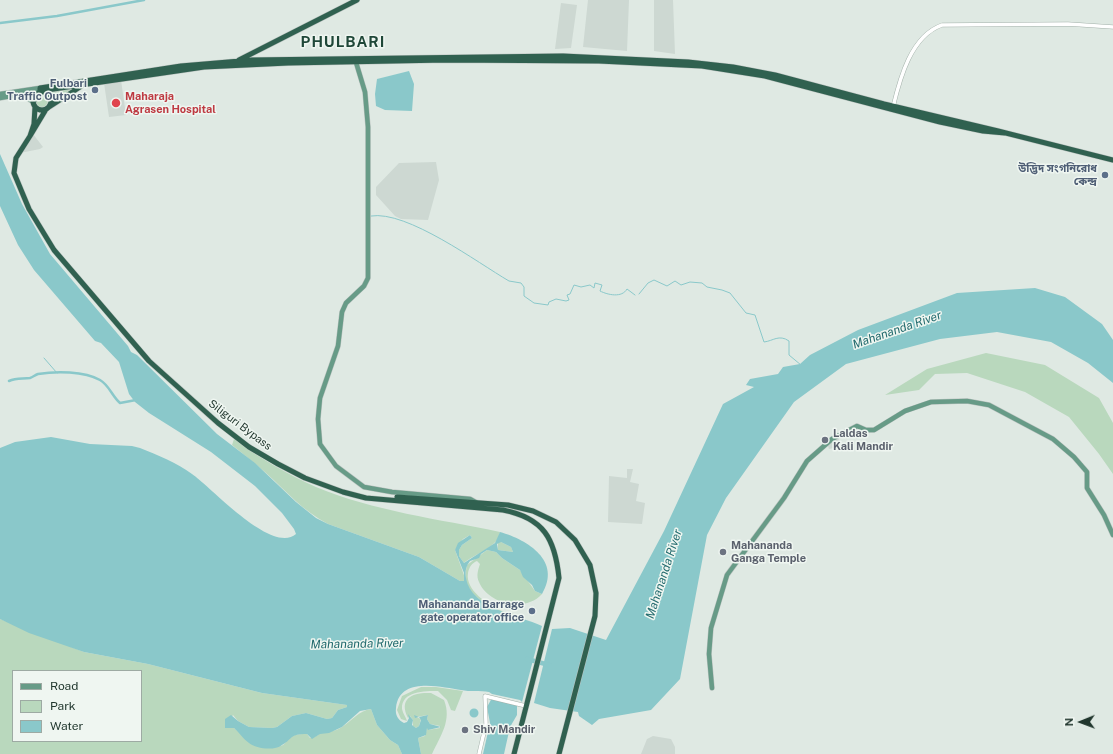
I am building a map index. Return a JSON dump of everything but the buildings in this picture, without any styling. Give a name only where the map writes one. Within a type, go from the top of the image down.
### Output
[{"type":"highway","points":[[239,62],[270,44],[357,0]]},
{"type":"highway","points":[[40,90],[204,66],[233,64],[244,60],[270,44]]},
{"type":"highway","points":[[260,51],[261,60]]},
{"type":"highway","points":[[244,60],[557,60],[691,65],[765,76],[808,85],[892,108],[1005,133],[1113,160]]},
{"type":"highway","points":[[30,136],[34,124],[34,104],[36,95],[40,90],[181,66],[239,62],[358,60]]},
{"type":"highway","points":[[34,104],[39,110],[47,109],[72,91],[87,84]]},
{"type":"highway","points":[[40,90],[48,95],[47,109]]},
{"type":"highway","name":"Siliguri Bypass","points":[[47,109],[16,158],[14,168],[16,178],[29,209],[59,256],[136,347],[184,393],[249,447],[305,478],[366,498],[503,510],[522,514],[535,522],[549,538],[557,564],[558,587],[548,627],[525,704]]},
{"type":"highway","points":[[350,494],[525,508],[556,522],[575,540],[590,565],[596,593],[595,616],[559,754]]},
{"type":"highway","points":[[514,754],[525,704]]},
{"type":"main road","points":[[358,60],[364,92],[368,127],[368,278],[364,286],[346,303],[342,312],[340,337],[336,354],[320,398],[319,439],[332,463],[364,487],[392,492],[470,499],[477,503]]},
{"type":"main road","points":[[0,94],[40,90]]},
{"type":"main road","points":[[0,98],[40,90]]},
{"type":"main road","points":[[20,95],[34,104]]},
{"type":"main road","points":[[712,688],[709,654],[710,628],[727,575],[784,498],[807,461],[832,438],[857,426],[866,430],[874,430],[905,411],[931,402],[967,401],[989,405],[1053,439],[1074,457],[1086,472],[1087,488],[1104,515],[1113,535]]},
{"type":"street","points":[[892,108],[898,84],[911,56],[927,34],[942,25],[1060,24],[1113,27]]},
{"type":"street","points":[[479,754],[486,724],[485,696],[525,704]]},
{"type":"shaded area","points":[[588,0],[629,0],[627,51],[583,47]]},
{"type":"shaded area","points":[[654,0],[673,0],[675,54],[654,51]]},
{"type":"shaded area","points":[[561,3],[577,5],[571,48],[555,49]]},
{"type":"shaded area","name":"Maharaja Agrasen Hospital","points":[[121,80],[126,115],[109,117],[104,83]]},
{"type":"shaded area","points":[[33,134],[43,147],[20,153]]},
{"type":"shaded area","points":[[436,162],[439,180],[428,220],[401,219],[395,216],[376,195],[376,187],[399,163]]},
{"type":"shaded area","points":[[838,437],[842,446],[829,449],[827,443]]},
{"type":"shaded area","points":[[627,469],[633,469],[630,482],[639,484],[636,501],[645,503],[642,524],[608,522],[609,476],[627,478]]},
{"type":"shaded area","points":[[653,736],[671,739],[675,747],[675,754],[641,754],[647,739]]},
{"type":"green space","points":[[71,89],[53,102],[51,92]]},
{"type":"green space","points":[[44,95],[47,96],[47,106],[40,107],[37,106],[36,99],[37,96]]},
{"type":"green space","points":[[986,353],[1045,365],[1099,398],[1113,423],[1113,474],[1069,417],[1025,392],[967,373],[935,374],[919,390],[885,395],[927,369]]},
{"type":"green space","points":[[234,439],[263,459],[294,477],[316,487],[360,502],[406,514],[500,532],[499,537],[491,546],[464,563],[459,556],[459,550],[462,545],[472,538],[470,535],[463,539],[455,550],[465,578],[464,581],[460,581],[419,557],[328,524],[319,519],[303,507],[262,469],[232,445]]},
{"type":"green space","points":[[498,542],[511,547],[513,552],[498,550]]},
{"type":"green space","points":[[487,550],[496,552],[520,570],[535,591],[542,594],[535,600],[517,604],[508,603],[490,596],[478,580],[477,575],[480,564],[477,561],[468,571],[470,585],[484,601],[490,605],[502,611],[522,617],[510,615],[486,604],[473,594],[468,587],[466,578],[467,565]]},
{"type":"green space","points":[[0,619],[84,652],[148,664],[262,693],[347,705],[347,707],[338,710],[332,718],[327,719],[306,713],[292,716],[277,727],[272,728],[249,727],[238,721],[233,715],[225,728],[234,728],[256,744],[269,748],[283,745],[288,739],[295,735],[307,734],[310,738],[312,738],[321,733],[337,730],[359,714],[371,709],[377,725],[390,740],[398,745],[402,754],[0,754]]},
{"type":"green space","points":[[421,687],[436,687],[463,691],[455,711],[451,710],[447,700],[438,691],[427,691],[410,695],[405,699],[402,709],[407,721],[401,719],[397,710],[402,696]]},
{"type":"green space","points":[[431,693],[444,700],[447,714],[446,721],[442,734],[432,754],[421,754],[418,738],[425,736],[427,728],[428,730],[440,728],[440,726],[430,724],[427,719],[428,715],[416,717],[421,719],[419,726],[416,728],[413,726],[413,720],[410,716],[408,718],[405,711],[405,706],[406,701],[413,695]]},
{"type":"water","points":[[409,71],[414,84],[412,111],[385,110],[376,106],[375,94],[377,79]]},
{"type":"water","points":[[0,154],[22,204],[50,254],[128,346],[131,352],[137,355],[217,434],[255,463],[296,502],[316,518],[328,524],[419,557],[460,581],[464,581],[464,573],[455,550],[458,543],[470,535],[472,538],[462,545],[459,550],[459,556],[464,563],[495,543],[500,532],[521,540],[531,546],[545,562],[548,572],[547,582],[542,594],[535,591],[532,585],[523,577],[520,570],[496,552],[487,550],[481,554],[479,558],[470,561],[466,571],[466,578],[470,589],[486,604],[497,610],[542,626],[522,702],[520,700],[482,691],[464,691],[432,686],[413,687],[405,691],[399,698],[396,708],[397,717],[404,723],[407,722],[409,718],[408,714],[413,720],[412,725],[416,728],[419,726],[421,720],[419,717],[428,715],[427,719],[430,724],[441,727],[428,730],[427,728],[426,735],[418,738],[421,754],[402,754],[398,745],[390,740],[377,725],[371,709],[360,711],[342,727],[329,733],[320,734],[312,739],[307,734],[297,735],[279,747],[270,749],[261,748],[249,743],[234,728],[225,728],[225,719],[231,715],[249,727],[272,728],[277,727],[292,716],[306,713],[327,719],[332,718],[338,710],[347,707],[347,705],[262,693],[148,664],[84,652],[29,633],[0,619],[0,448],[15,442],[51,437],[90,444],[132,446],[140,448],[180,466],[192,474],[242,517],[258,528],[272,535],[285,538],[296,534],[282,513],[255,486],[211,452],[149,413],[135,402],[129,394],[119,362],[101,343],[95,341],[34,270],[18,245],[0,206]],"holes":[[[501,542],[511,547],[513,552],[498,550],[497,544]]]},
{"type":"water","points":[[1035,288],[1065,297],[1102,324],[1113,340],[1113,383],[1088,363],[1051,342],[997,332],[940,339],[846,364],[794,402],[726,498],[707,535],[680,679],[651,710],[599,719],[592,725],[579,716],[578,712],[550,708],[534,703],[552,629],[570,628],[606,640],[664,531],[723,404],[754,387],[746,385],[750,379],[778,374],[783,367],[800,364],[810,355],[858,330],[957,293]]},
{"type":"water","points":[[492,698],[517,704],[517,715],[510,727],[504,754],[483,754],[490,723],[487,707]]},
{"type":"water","points":[[474,708],[479,713],[474,718],[469,713]]},
{"type":"waterway","points":[[0,23],[57,16],[144,0]]},
{"type":"waterway","points":[[371,216],[386,216],[422,229],[509,281],[521,283],[524,287],[524,296],[534,303],[548,305],[549,302],[556,299],[566,301],[569,300],[567,295],[570,294],[574,285],[581,287],[590,285],[594,288],[595,283],[602,285],[600,291],[607,294],[618,295],[622,294],[627,289],[635,295]]},
{"type":"waterway","points":[[639,294],[648,283],[654,280],[667,286],[675,281],[681,285],[690,282],[702,283],[707,287],[730,293],[746,313],[755,315],[764,342],[779,338],[789,341],[789,355],[801,365]]},
{"type":"waterway","points":[[44,358],[57,373]]},
{"type":"waterway","points":[[9,381],[30,378],[38,374],[45,373],[78,373],[93,377],[103,382],[120,403],[136,400]]},
{"type":"waterway","name":"Mahananda River","points":[[527,659],[549,665]]},
{"type":"place","name":"Fulbari Traffic Outpost","points":[[95,90]]},
{"type":"place","name":"Maharaja Agrasen Hospital","points":[[116,103]]},
{"type":"place","name":"উদ্ভিদ সংগনিরোধ কেন্দ্র","points":[[1105,175]]},
{"type":"place","name":"Laldas Kali Mandir","points":[[825,440]]},
{"type":"place","name":"Mahananda Ganga Temple","points":[[723,552]]},
{"type":"place","name":"Mahananda Barrage gate operator office","points":[[532,611]]},
{"type":"place","name":"Shiv Mandir","points":[[465,730]]},
{"type":"district","name":"PHULBARI","points":[[343,42]]}]
